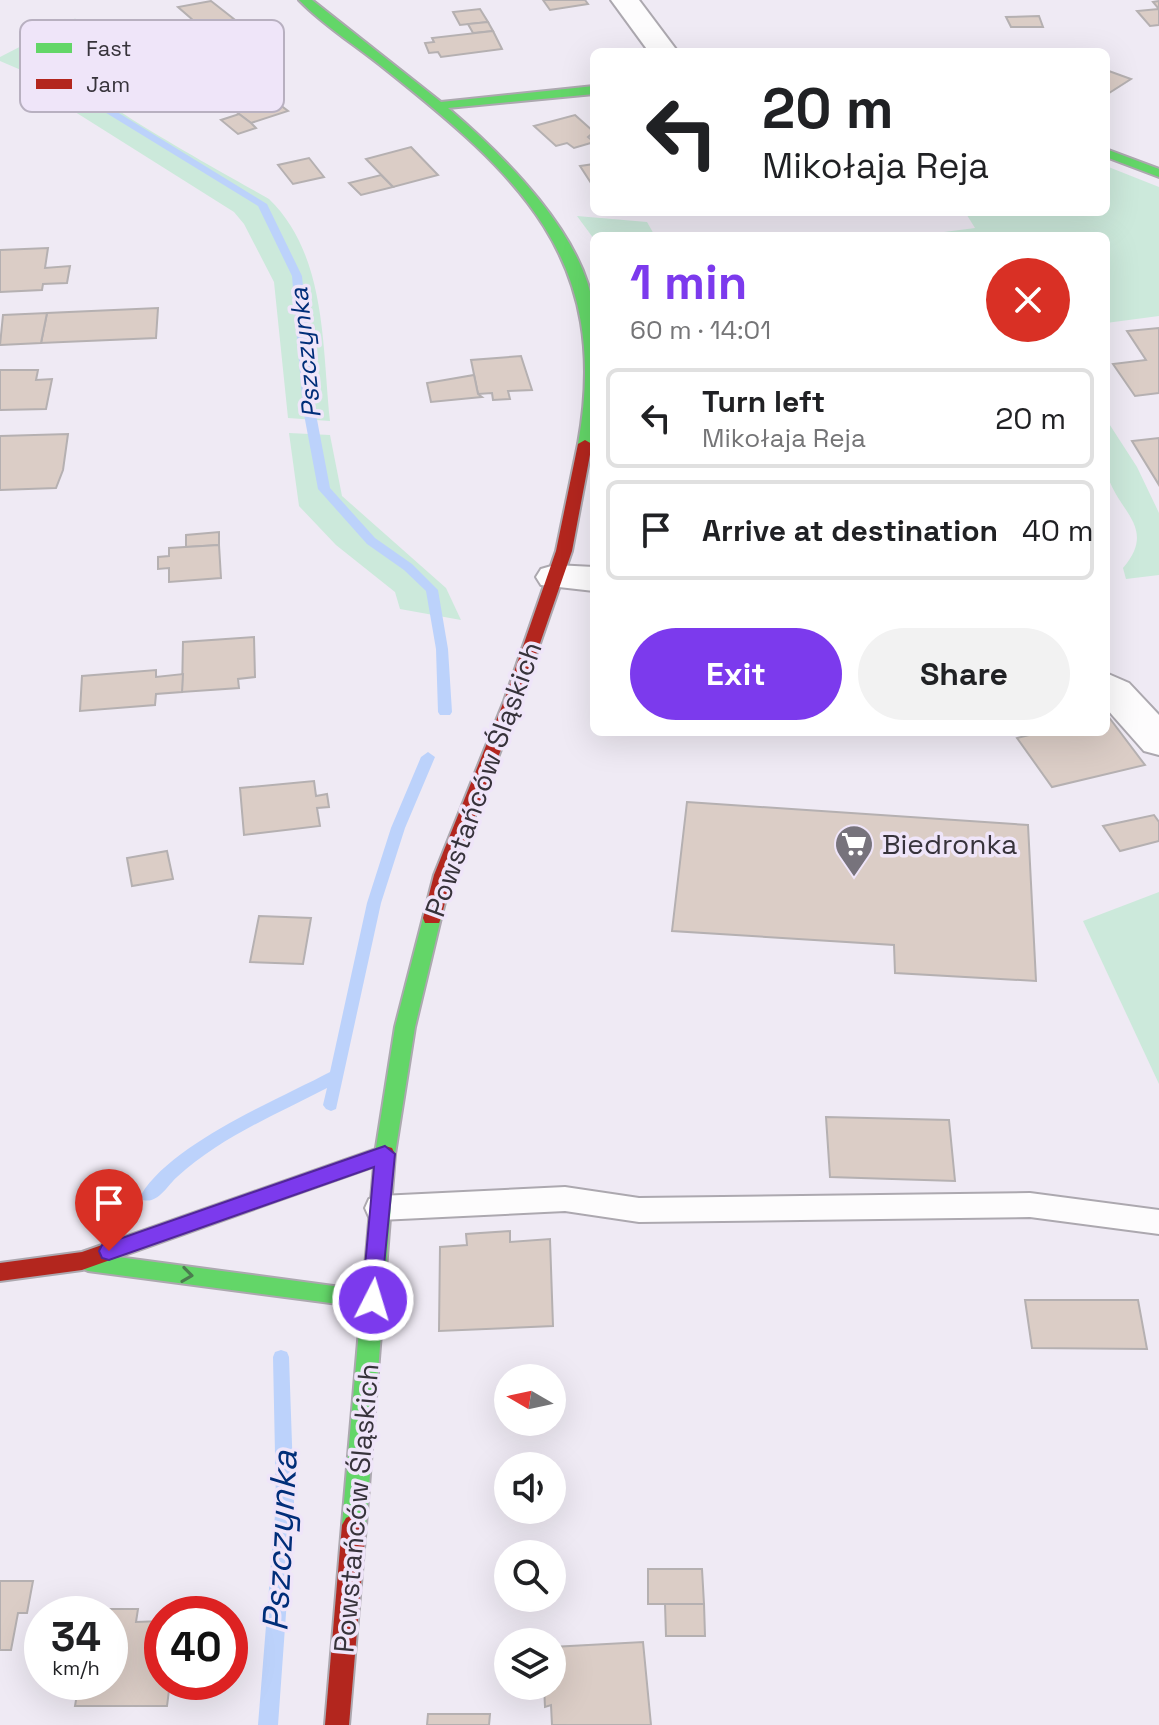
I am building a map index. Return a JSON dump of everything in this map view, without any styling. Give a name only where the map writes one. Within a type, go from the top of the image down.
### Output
[{"type":"street","name":"Powstańców Śląskich","points":[[305,0],[437,106],[525,190],[560,240],[579,280],[589,325],[589,426],[576,499],[555,577],[512,701],[443,875],[405,1027],[385,1154],[337,1725]]},
{"type":"street","points":[[625,0],[661,48]]},
{"type":"street","points":[[437,106],[590,90]]},
{"type":"street","points":[[1110,155],[1159,173]]},
{"type":"street","points":[[555,577],[590,579]]},
{"type":"street","points":[[1110,689],[1159,741]]},
{"type":"street","points":[[0,1272],[82,1261],[385,1154]]},
{"type":"street","points":[[82,1261],[373,1300]]},
{"type":"lane","points":[[380,1208],[565,1199],[639,1210],[1030,1205],[1159,1222]]},
{"type":"green space","points":[[20,47],[20,70],[0,61],[0,57]]},
{"type":"green space","points":[[75,112],[121,112],[269,199],[288,222],[312,274],[322,333],[330,421],[288,418],[274,282],[244,224],[234,212]]},
{"type":"green space","points":[[1110,168],[1159,187],[1159,316],[1110,322],[1110,232],[944,232],[975,228],[968,216],[1110,216]]},
{"type":"green space","points":[[577,216],[647,222],[653,232],[590,232]]},
{"type":"green space","points":[[1110,425],[1137,467],[1159,513],[1159,575],[1126,579],[1123,568],[1137,541],[1136,529],[1111,484]]},
{"type":"green space","points":[[289,433],[330,435],[342,496],[446,588],[461,620],[400,609],[395,592],[336,545],[299,506]]},
{"type":"green space","points":[[1159,892],[1159,1084],[1083,921]]},
{"type":"building","points":[[543,0],[585,0],[588,4],[550,10]]},
{"type":"building","points":[[211,1],[234,19],[193,20],[178,7]]},
{"type":"building","points":[[480,9],[488,22],[460,25],[453,12]]},
{"type":"building","points":[[1159,9],[1159,25],[1150,26],[1137,11]]},
{"type":"building","points":[[1039,16],[1043,27],[1011,27],[1006,17]]},
{"type":"building","points":[[488,22],[493,31],[473,33],[468,24]]},
{"type":"building","points":[[493,31],[502,49],[441,57],[438,52],[429,53],[425,43],[434,42],[432,38]]},
{"type":"building","points":[[1110,71],[1131,79],[1110,92]]},
{"type":"building","points":[[284,108],[288,111],[251,123],[237,112],[284,112]]},
{"type":"building","points":[[239,114],[256,128],[238,134],[221,120]]},
{"type":"building","points":[[575,115],[590,128],[590,143],[574,148],[567,143],[556,146],[534,126]]},
{"type":"building","points":[[411,147],[438,175],[393,187],[366,159]]},
{"type":"building","points":[[309,158],[324,177],[293,184],[278,165]]},
{"type":"building","points":[[590,165],[590,181],[580,166]]},
{"type":"building","points":[[381,175],[393,187],[361,195],[349,183]]},
{"type":"building","points":[[48,248],[45,268],[70,266],[67,283],[43,284],[42,290],[0,292],[0,250]]},
{"type":"building","points":[[158,308],[156,338],[41,343],[47,313]]},
{"type":"building","points":[[47,313],[41,343],[0,345],[3,315]]},
{"type":"building","points":[[1159,328],[1159,393],[1135,396],[1113,364],[1146,360],[1127,331]]},
{"type":"building","points":[[521,356],[532,390],[508,391],[510,399],[493,400],[492,393],[478,394],[471,360]]},
{"type":"building","points":[[0,370],[38,370],[36,380],[52,379],[46,409],[0,410]]},
{"type":"building","points":[[474,375],[478,394],[482,397],[431,402],[427,383]]},
{"type":"building","points":[[68,434],[63,470],[56,488],[0,490],[0,436]]},
{"type":"building","points":[[1159,438],[1159,485],[1132,441]]},
{"type":"building","points":[[219,532],[219,545],[186,547],[186,535]]},
{"type":"building","points":[[219,545],[221,578],[169,582],[169,568],[158,569],[158,557],[169,556],[169,548]]},
{"type":"building","points":[[254,637],[255,677],[238,679],[239,688],[182,692],[183,642]]},
{"type":"building","points":[[156,670],[156,677],[183,674],[182,692],[156,694],[155,705],[80,711],[82,676]]},
{"type":"building","points":[[1110,719],[1145,765],[1052,787],[1017,738],[1110,736]]},
{"type":"building","points":[[314,781],[316,796],[327,794],[329,807],[317,808],[320,826],[244,835],[240,788]]},
{"type":"building","name":"Biedronka","points":[[687,802],[1028,825],[1036,981],[895,973],[894,945],[672,931]]},
{"type":"building","points":[[1154,815],[1159,822],[1159,841],[1120,851],[1103,826]]},
{"type":"building","points":[[167,851],[173,879],[132,886],[127,858]]},
{"type":"building","points":[[259,916],[311,918],[303,964],[250,962]]},
{"type":"building","points":[[826,1117],[949,1120],[955,1181],[830,1177]]},
{"type":"building","points":[[510,1231],[510,1242],[550,1239],[553,1326],[439,1331],[440,1247],[467,1245],[466,1234]]},
{"type":"building","points":[[1025,1300],[1138,1300],[1147,1349],[1032,1348]]},
{"type":"building","points":[[648,1569],[702,1569],[704,1604],[648,1604]]},
{"type":"building","points":[[0,1581],[33,1581],[30,1596],[24,1596],[24,1613],[18,1613],[11,1650],[0,1650]]},
{"type":"building","points":[[665,1604],[704,1604],[705,1636],[666,1636]]},
{"type":"building","points":[[128,1609],[138,1609],[136,1622],[144,1622],[144,1700],[168,1700],[167,1706],[75,1706],[76,1700],[128,1700]]},
{"type":"building","points":[[643,1642],[651,1725],[552,1725],[551,1705],[545,1707],[545,1700],[566,1700],[566,1646]]},
{"type":"building","points":[[428,1714],[490,1714],[489,1725],[427,1725]]},
{"type":"waterway","name":"Pszczynka","points":[[111,112],[262,204],[297,276],[309,409],[324,489],[371,541],[408,567],[432,590],[442,649],[445,712]]},
{"type":"waterway","name":"Pszczynka","points":[[331,1105],[374,903],[398,828],[428,757]]},
{"type":"waterway","points":[[149,1195],[170,1174],[214,1140],[337,1076]]},
{"type":"waterway","name":"Pszczynka","points":[[268,1725],[285,1502],[281,1357]]},
{"type":"traffic: fast","points":[[305,0],[462,126],[534,201],[561,241],[579,281],[590,330]]},
{"type":"traffic: fast","points":[[437,106],[590,90]]},
{"type":"traffic: fast","points":[[1110,155],[1159,173]]},
{"type":"traffic: fast","points":[[585,444],[590,414]]},
{"type":"traffic: fast","points":[[354,1525],[385,1154],[405,1027],[432,918]]},
{"type":"traffic: fast","points":[[88,1262],[373,1300]]},
{"type":"traffic: jam","points":[[432,918],[443,875],[512,701],[564,551],[585,444]]},
{"type":"traffic: jam","points":[[0,1272],[82,1261],[385,1154]]},
{"type":"traffic: jam","points":[[337,1725],[354,1525]]},
{"type":"place","name":"Biedronka","points":[[854,878]]},
{"type":"route","points":[[109,1251],[385,1154],[373,1300]]}]
